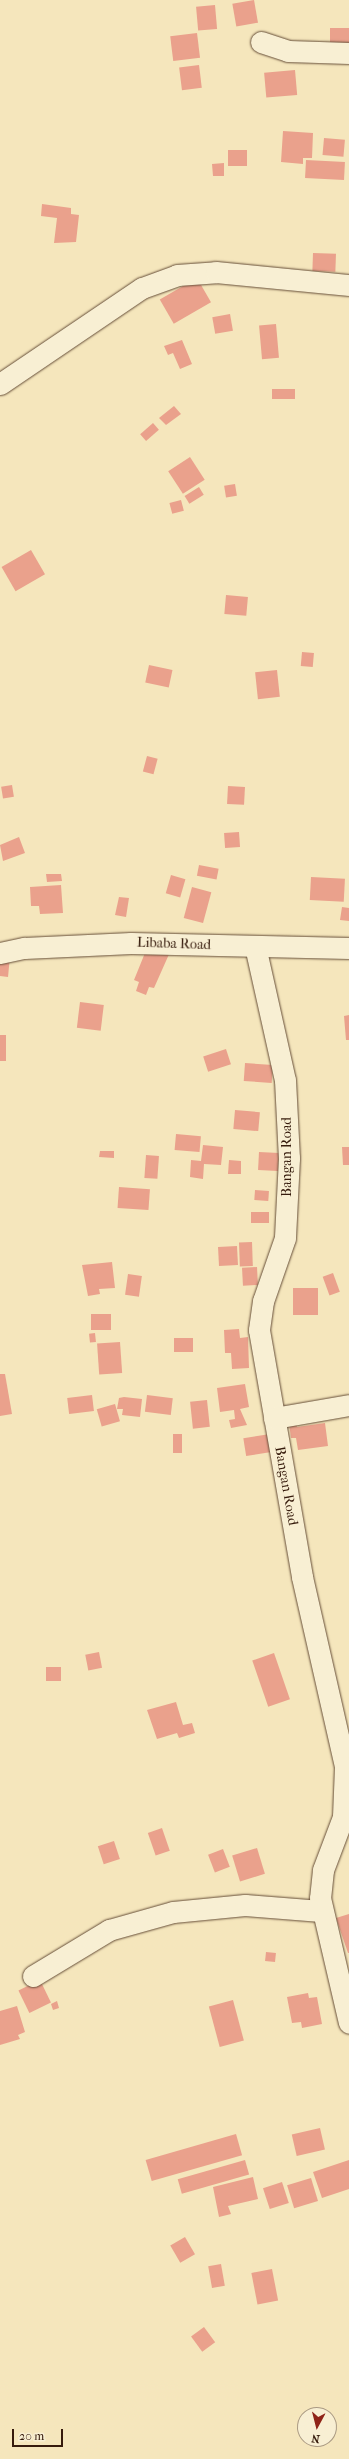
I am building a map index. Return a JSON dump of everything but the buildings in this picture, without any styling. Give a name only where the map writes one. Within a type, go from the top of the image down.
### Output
[{"type":"street","points":[[262,42],[288,51],[349,53]]},
{"type":"street","points":[[0,384],[142,288],[177,274],[216,272],[349,285]]},
{"type":"street","name":"Libaba Road","points":[[0,953],[24,948],[131,942],[349,948]]},
{"type":"street","name":"Bangan Road","points":[[254,946],[285,1080],[289,1158],[285,1238],[263,1301],[259,1330],[302,1577],[345,1767],[346,1817],[320,1884],[321,1911],[349,2023]]},
{"type":"street","points":[[274,1418],[349,1405]]},
{"type":"street","points":[[33,1976],[109,1930],[173,1912],[245,1905],[321,1911]]}]
